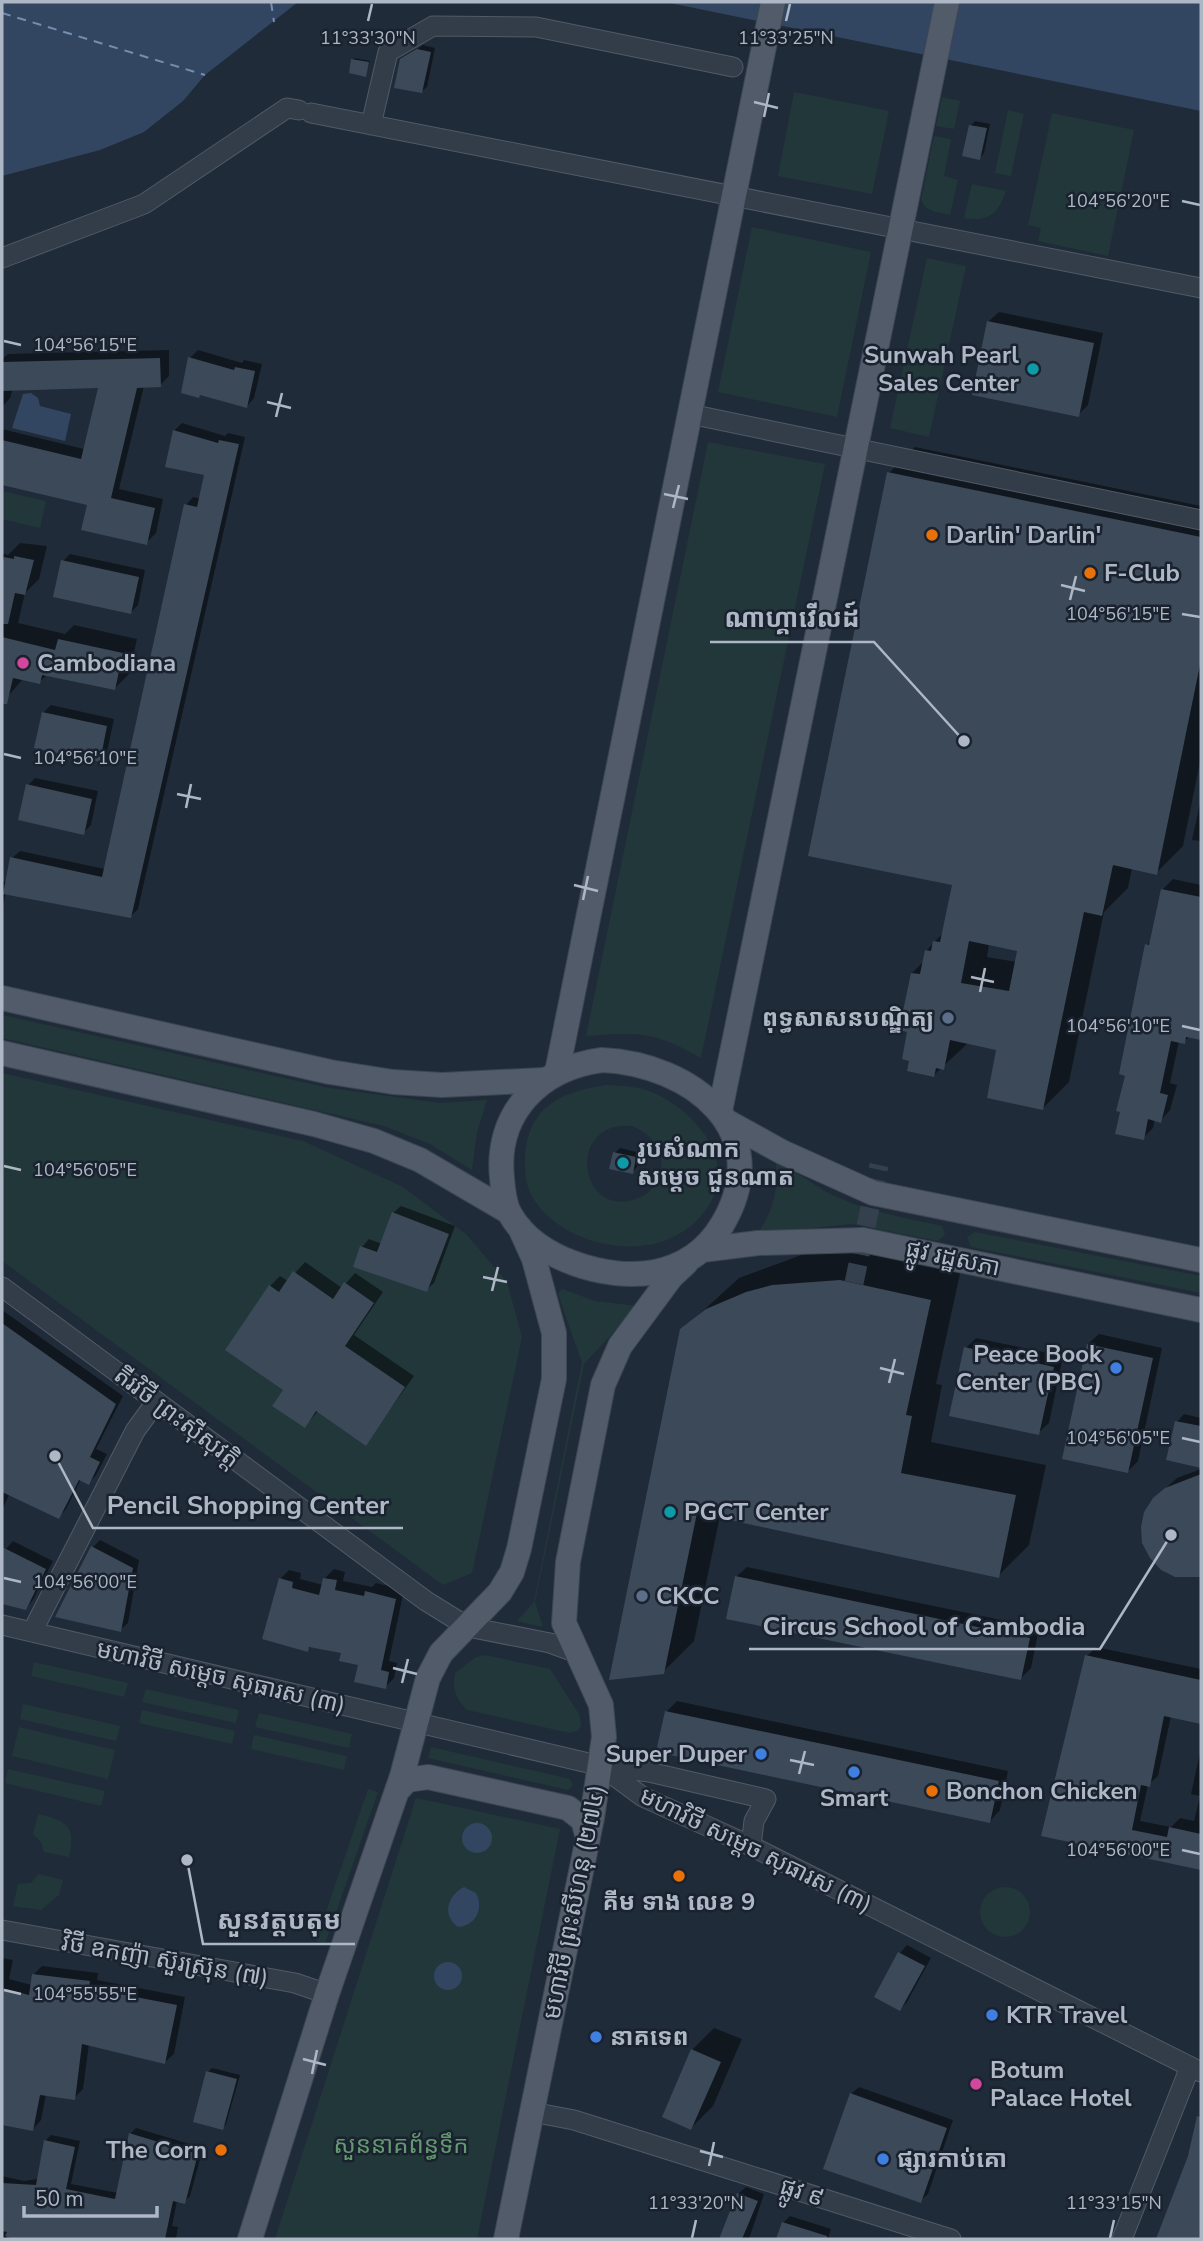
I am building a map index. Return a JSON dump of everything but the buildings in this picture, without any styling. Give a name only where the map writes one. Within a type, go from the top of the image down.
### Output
[{"type":"main road","points":[[250,2239],[327,1994],[397,1791],[434,1665],[441,1653],[494,1599],[512,1572],[554,1379],[554,1333],[534,1259],[515,1220],[500,1163],[503,1140],[511,1117],[550,1076],[690,414],[773,2]]},
{"type":"main road","points":[[723,1116],[947,2]]},
{"type":"main road","points":[[2,998],[330,1072],[393,1082],[442,1085],[550,1076],[602,1060],[642,1063],[684,1082],[723,1116],[741,1164],[739,1189],[718,1233],[694,1256],[655,1272],[627,1274],[602,1270],[557,1255],[515,1220],[420,1160],[374,1141],[314,1124],[2,1053]]},
{"type":"main road","name":"ផ្លូវ រដ្ឋសភា","points":[[723,1116],[782,1152],[873,1193],[1201,1260]]},
{"type":"main road","name":"ផ្លូវ រដ្ឋសភា","points":[[694,1256],[758,1243],[863,1240],[1201,1310]]},
{"type":"main road","name":"មហាវិថី ព្រះសីហនុ (២៧៤)","points":[[506,2239],[588,1838],[604,1737],[601,1705],[564,1623],[564,1587],[603,1385],[620,1346],[671,1277],[694,1256]]},
{"type":"main road","points":[[397,1791],[407,1780],[428,1777],[568,1808],[583,1820],[588,1838]]},
{"type":"street","points":[[372,125],[388,52],[433,26],[536,27],[733,67]]},
{"type":"street","points":[[2,258],[144,204],[287,108],[1201,288]]},
{"type":"street","points":[[690,414],[1201,520]]},
{"type":"street","name":"តីរវិថី ព្រះស៊ីសុវត្តិ","points":[[2,1287],[426,1601],[467,1627],[550,1643],[575,1652]]},
{"type":"street","points":[[32,1632],[135,1432],[156,1402]]},
{"type":"street","name":"មហាវិថី សម្តេច សុធារស (៣)","points":[[2,1625],[601,1766],[643,1797],[751,1846],[1196,2070]]},
{"type":"street","points":[[601,1766],[649,1772],[766,1799],[754,1821],[751,1846]]},
{"type":"street","name":"វិថី ឧកញ៉ា ស៊ួរស៊្រុន (៧)","points":[[2,1930],[295,1983],[327,1994]]},
{"type":"street","points":[[1122,2239],[1196,2070]]},
{"type":"street","name":"ផ្លូវ ៩","points":[[532,2112],[574,2120],[951,2239]]},
{"type":"green space","points":[[794,92],[889,111],[872,194],[778,176]]},
{"type":"green space","points":[[942,97],[960,101],[954,129],[936,126]]},
{"type":"green space","points":[[1008,110],[1024,114],[1011,176],[995,173]]},
{"type":"green space","points":[[1052,113],[1134,130],[1108,256],[1038,241],[1041,228],[1028,225]]},
{"type":"green space","points":[[934,136],[951,139],[944,176],[958,180],[950,215],[929,209],[921,200]]},
{"type":"green space","points":[[972,184],[1006,191],[1000,205],[991,215],[980,219],[964,218]]},
{"type":"green space","points":[[752,227],[871,252],[837,417],[718,392]]},
{"type":"green space","points":[[927,258],[966,266],[929,437],[890,428]]},
{"type":"green space","points":[[708,442],[825,464],[701,1058],[671,1043],[646,1035],[586,1036]]},
{"type":"green space","points":[[2,491],[46,501],[40,528],[2,519]]},
{"type":"green space","points":[[2,1015],[329,1088],[440,1103],[487,1100],[477,1132],[472,1170],[430,1144],[384,1126],[2,1038]]},
{"type":"green space","points":[[2,1073],[303,1141],[403,1187],[467,1235],[507,1282],[522,1337],[472,1573],[443,1585],[2,1261]]},
{"type":"green space","points":[[606,1085],[649,1091],[683,1111],[709,1141],[716,1159],[718,1177],[714,1196],[702,1215],[682,1232],[664,1241],[642,1246],[607,1244],[590,1240],[558,1224],[534,1200],[527,1185],[525,1169],[527,1141],[532,1126],[549,1105],[574,1092]],"holes":[[[632,1126],[641,1130],[654,1143],[661,1159],[659,1177],[652,1189],[642,1197],[632,1200],[614,1201],[600,1194],[591,1182],[587,1166],[589,1151],[597,1137],[611,1128]]]},
{"type":"green space","points":[[776,1162],[841,1199],[883,1213],[942,1226],[945,1235],[938,1241],[852,1224],[762,1233],[760,1230],[774,1198]]},
{"type":"green space","points":[[975,1232],[1201,1276],[1201,1293],[971,1247],[967,1237]]},
{"type":"green space","points":[[562,1289],[595,1301],[638,1306],[584,1364],[535,1602],[543,1627],[517,1621],[534,1602],[582,1363],[558,1294]]},
{"type":"green space","points":[[485,1655],[550,1669],[579,1714],[579,1730],[570,1733],[467,1710],[456,1693],[455,1673],[476,1657]]},
{"type":"green space","points":[[34,1662],[128,1683],[124,1697],[31,1676]]},
{"type":"green space","points":[[146,1689],[239,1710],[236,1723],[142,1702]]},
{"type":"green space","points":[[23,1704],[120,1726],[116,1741],[20,1719]]},
{"type":"green space","points":[[142,1710],[235,1731],[232,1744],[139,1723]]},
{"type":"green space","points":[[259,1713],[352,1734],[349,1748],[255,1727]]},
{"type":"green space","points":[[19,1727],[115,1750],[108,1779],[12,1756]]},
{"type":"green space","points":[[254,1735],[347,1756],[344,1770],[251,1749]]},
{"type":"green space","points":[[431,1747],[570,1779],[573,1785],[568,1790],[428,1758]]},
{"type":"green space","points":[[8,1769],[105,1791],[101,1806],[5,1783]]},
{"type":"green space","points":[[368,1789],[378,1792],[325,1944],[316,1941]]},
{"type":"green space","name":"សួននាគព័ន្ធទឹក","points":[[416,1798],[560,1829],[477,2239],[275,2239]]},
{"type":"green space","points":[[38,1814],[56,1819],[67,1826],[71,1838],[69,1857],[44,1852],[41,1842],[33,1834]]},
{"type":"green space","points":[[38,1874],[63,1880],[59,1895],[41,1910],[13,1906],[18,1884],[31,1883]]},
{"type":"green space","points":[[1005,1887],[1023,1894],[1030,1912],[1023,1930],[1005,1937],[987,1930],[980,1912],[987,1894]]},
{"type":"water","points":[[2,2],[298,2],[205,75],[183,101],[144,132],[100,150],[2,176]]},
{"type":"water","points":[[665,2],[1201,2],[1201,111]]},
{"type":"water","points":[[31,393],[38,398],[40,406],[71,414],[65,441],[12,428],[23,394]]},
{"type":"water","points":[[477,1823],[483,1824],[491,1832],[491,1844],[483,1852],[477,1853],[471,1852],[463,1844],[462,1838],[463,1832],[471,1824]]},
{"type":"water","points":[[464,1887],[476,1893],[479,1910],[474,1920],[458,1927],[448,1911],[454,1895]]},
{"type":"water","points":[[448,1962],[458,1966],[462,1976],[458,1986],[448,1990],[438,1986],[434,1976],[438,1966]]},
{"type":"ferry route","points":[[271,2],[274,22]]},
{"type":"ferry route","points":[[2,13],[205,75]]},
{"type":"tunnel","points":[[854,1283],[879,1165]]},
{"type":"place","name":"Sunwah Pearl Sales Center","points":[[1033,369]]},
{"type":"place","name":"Darlin' Darlin'","points":[[932,535]]},
{"type":"place","name":"F-Club","points":[[1090,573]]},
{"type":"place","name":"Cambodiana","points":[[23,663]]},
{"type":"place","name":"ណាហ្គាវើលដ៍","points":[[964,741]]},
{"type":"place","name":"ពុទ្ធសាសនបណ្ឌិត្យ","points":[[948,1018]]},
{"type":"place","name":"រូបសំណាក សម្ដេច ជួនណាត","points":[[623,1163]]},
{"type":"place","name":"Peace Book Center (PBC)","points":[[1116,1368]]},
{"type":"place","name":"Pencil Shopping Center","points":[[55,1456]]},
{"type":"place","name":"PGCT Center","points":[[670,1512]]},
{"type":"place","name":"Circus School of Cambodia","points":[[1171,1535]]},
{"type":"place","name":"CKCC","points":[[642,1596]]},
{"type":"place","name":"Super Duper","points":[[761,1754]]},
{"type":"place","name":"Smart","points":[[854,1772]]},
{"type":"place","name":"Bonchon Chicken","points":[[932,1791]]},
{"type":"place","name":"សួនវត្តបតុម","points":[[187,1860]]},
{"type":"place","name":"គីម ទាង លេខ 9","points":[[679,1876]]},
{"type":"place","name":"KTR Travel","points":[[992,2015]]},
{"type":"place","name":"នាគទេព","points":[[596,2037]]},
{"type":"place","name":"Botum Palace Hotel","points":[[976,2084]]},
{"type":"place","name":"The Corn","points":[[221,2150]]},
{"type":"place","name":"ផ្សារកាប់គោ","points":[[883,2159]]}]
